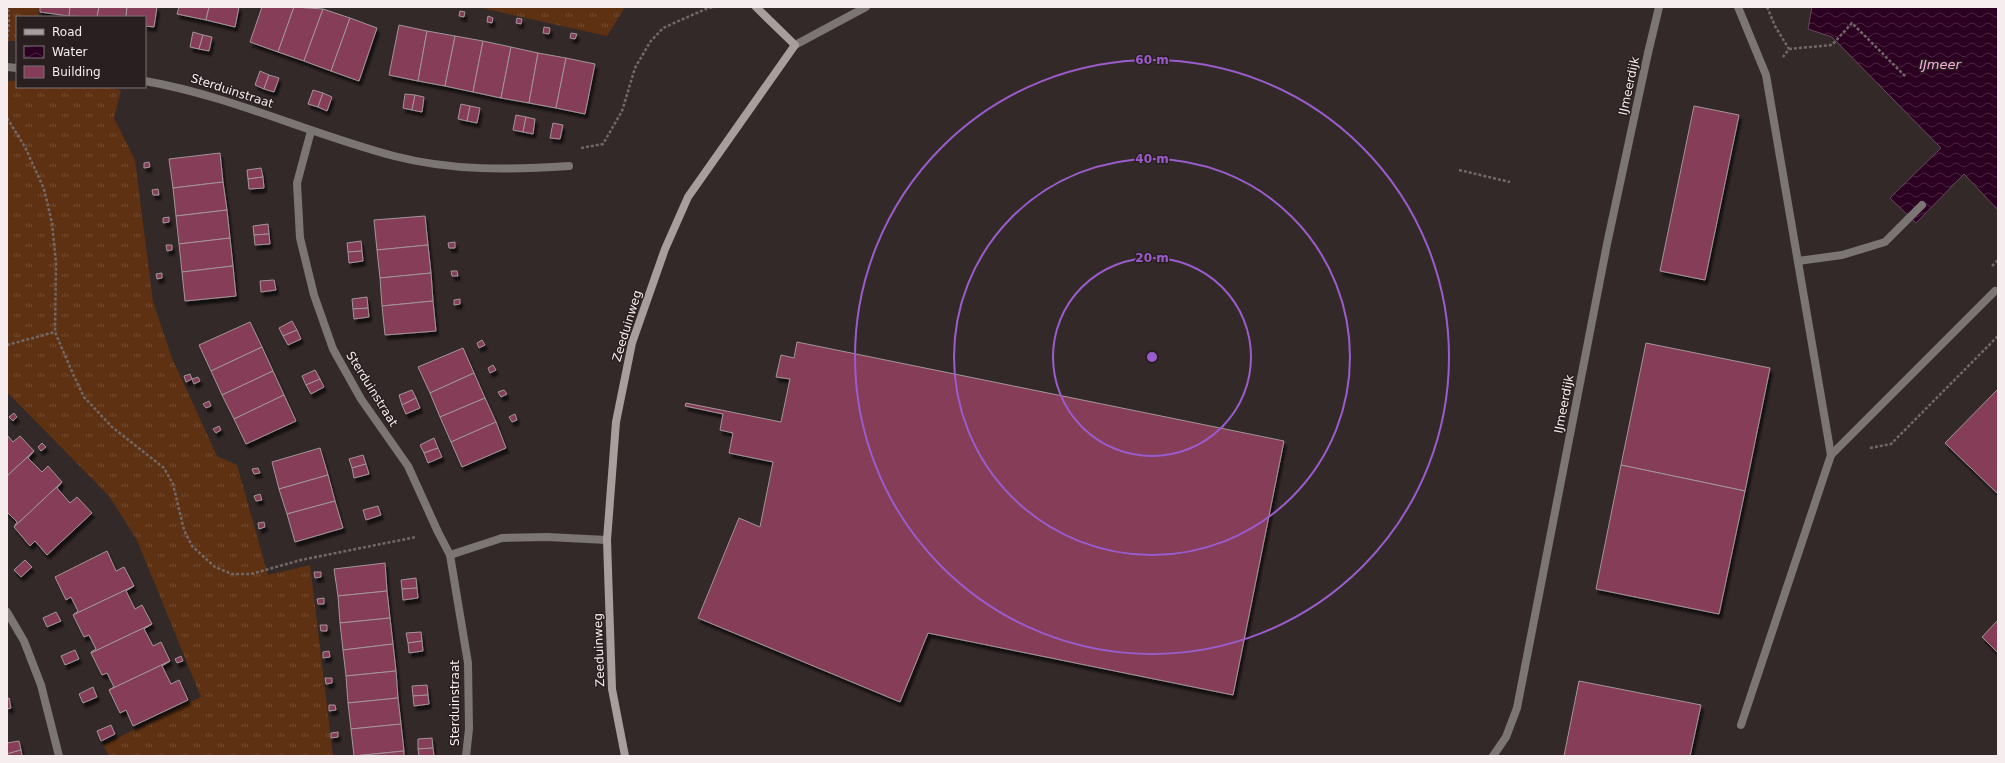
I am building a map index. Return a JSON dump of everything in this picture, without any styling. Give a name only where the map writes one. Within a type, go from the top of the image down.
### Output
[{"type":"street","points":[[756,7],[795,45]]},
{"type":"street","name":"Zeeduinweg","points":[[625,756],[612,689],[607,540],[616,422],[632,343],[665,249],[688,197],[795,45],[866,7]]},
{"type":"street","name":"IJmeerdijk","points":[[1493,756],[1506,737],[1517,708],[1605,252],[1659,7]]},
{"type":"street","points":[[1738,7],[1766,75],[1831,455]]},
{"type":"street","name":"Sterduinstraat","points":[[146,81],[181,87],[228,101],[311,131],[395,156],[460,167],[518,169],[569,166]]},
{"type":"street","name":"Sterduinstraat","points":[[311,131],[297,183],[300,238],[314,295],[333,349],[361,399],[408,466],[450,555],[468,663],[469,729],[466,756]]},
{"type":"street","points":[[1798,262],[1842,255],[1885,242],[1922,205]]},
{"type":"street","points":[[1741,725],[1831,455],[1995,291]]},
{"type":"street","points":[[450,555],[502,538],[548,536],[607,540]]},
{"type":"street","points":[[7,612],[24,641],[41,685],[59,756]]},
{"type":"path","points":[[7,42],[9,23],[8,7]]},
{"type":"path","points":[[569,166],[580,149],[603,144],[622,110],[635,68],[650,42],[663,28],[708,7],[715,7]]},
{"type":"path","points":[[1789,50],[1832,45],[1852,23],[1906,77]]},
{"type":"path","points":[[7,118],[25,147],[44,189],[52,222],[56,263],[55,332],[84,397],[112,427],[164,468],[173,484],[184,530],[192,546],[215,567],[232,574],[251,574],[301,560],[438,532]]},
{"type":"path","points":[[1459,170],[1510,182]]},
{"type":"path","points":[[1992,266],[1998,260]]},
{"type":"path","points":[[7,345],[55,332]]},
{"type":"path","points":[[1869,448],[1891,444],[1998,336]]},
{"type":"green space","points":[[7,7],[39,7],[38,16],[16,16],[16,41],[7,41]]},
{"type":"green space","points":[[477,7],[625,7],[607,36]]},
{"type":"green space","points":[[7,81],[16,81],[16,88],[109,88],[121,90],[114,118],[135,160],[153,302],[172,358],[217,456],[237,465],[268,575],[310,565],[333,756],[109,756],[103,745],[201,697],[137,540],[109,496],[7,392]]},
{"type":"water","name":"IJmeer","points":[[1812,7],[1998,7],[1998,210],[1964,174],[1916,223],[1890,198],[1941,148],[1832,37],[1808,29]]},
{"type":"building","points":[[40,7],[70,7],[69,16],[40,12]]},
{"type":"building","points":[[70,7],[99,7],[97,16],[69,16]]},
{"type":"building","points":[[99,7],[127,7],[126,16],[97,16]]},
{"type":"building","points":[[127,7],[157,7],[154,27],[146,26],[146,16],[126,16]]},
{"type":"building","points":[[179,7],[209,7],[206,20],[177,14]]},
{"type":"building","points":[[209,7],[239,7],[235,27],[206,20]]},
{"type":"building","points":[[262,7],[294,7],[278,52],[250,42]]},
{"type":"building","points":[[294,7],[323,9],[304,61],[278,52]]},
{"type":"building","points":[[323,9],[350,18],[331,71],[304,61]]},
{"type":"building","points":[[460,11],[465,12],[464,17],[459,16]]},
{"type":"building","points":[[488,16],[493,18],[492,23],[487,22]]},
{"type":"building","points":[[350,18],[377,28],[359,81],[331,71]]},
{"type":"building","points":[[517,18],[522,19],[521,24],[516,23]]},
{"type":"building","points":[[399,25],[427,31],[418,81],[389,75]]},
{"type":"building","points":[[544,27],[550,28],[549,34],[543,33]]},
{"type":"building","points":[[427,31],[455,36],[445,86],[418,81]]},
{"type":"building","points":[[193,32],[203,35],[199,49],[190,47]]},
{"type":"building","points":[[571,33],[577,34],[575,39],[570,38]]},
{"type":"building","points":[[203,35],[212,37],[209,51],[199,49]]},
{"type":"building","points":[[455,36],[483,41],[473,92],[445,86]]},
{"type":"building","points":[[483,41],[511,47],[501,98],[473,92]]},
{"type":"building","points":[[511,47],[538,53],[529,103],[501,98]]},
{"type":"building","points":[[538,53],[566,58],[556,108],[529,103]]},
{"type":"building","points":[[566,58],[595,64],[585,114],[556,108]]},
{"type":"building","points":[[260,71],[269,75],[264,89],[255,85]]},
{"type":"building","points":[[269,75],[279,78],[274,92],[264,89]]},
{"type":"building","points":[[313,90],[323,93],[318,107],[308,104]]},
{"type":"building","points":[[323,93],[332,97],[327,111],[318,107]]},
{"type":"building","points":[[405,94],[415,95],[412,110],[403,108]]},
{"type":"building","points":[[415,95],[424,97],[422,112],[412,110]]},
{"type":"building","points":[[461,104],[470,106],[467,121],[458,119]]},
{"type":"building","points":[[470,106],[480,108],[477,123],[467,121]]},
{"type":"building","points":[[1694,106],[1739,115],[1705,280],[1660,271]]},
{"type":"building","points":[[516,115],[526,117],[523,132],[513,130]]},
{"type":"building","points":[[526,117],[535,119],[533,134],[523,132]]},
{"type":"building","points":[[553,123],[563,125],[560,139],[550,138]]},
{"type":"building","points":[[220,153],[223,182],[173,188],[169,159]]},
{"type":"building","points":[[149,162],[150,167],[144,168],[144,163]]},
{"type":"building","points":[[261,168],[263,177],[248,179],[247,170]]},
{"type":"building","points":[[263,177],[264,188],[249,189],[248,179]]},
{"type":"building","points":[[223,182],[227,210],[176,216],[173,188]]},
{"type":"building","points":[[158,189],[159,195],[153,195],[152,190]]},
{"type":"building","points":[[227,210],[230,238],[179,244],[176,216]]},
{"type":"building","points":[[425,216],[428,245],[377,250],[374,220]]},
{"type":"building","points":[[169,217],[169,222],[163,223],[163,218]]},
{"type":"building","points":[[268,224],[269,234],[254,235],[253,226]]},
{"type":"building","points":[[269,234],[270,244],[255,245],[254,235]]},
{"type":"building","points":[[230,238],[233,266],[182,272],[179,244]]},
{"type":"building","points":[[361,241],[362,251],[348,252],[347,243]]},
{"type":"building","points":[[455,242],[455,248],[449,248],[448,243]]},
{"type":"building","points":[[166,245],[172,245],[172,250],[167,251]]},
{"type":"building","points":[[428,245],[431,273],[380,278],[377,250]]},
{"type":"building","points":[[362,251],[363,261],[349,263],[348,252]]},
{"type":"building","points":[[233,266],[236,296],[185,301],[182,272]]},
{"type":"building","points":[[451,271],[457,271],[458,276],[452,276]]},
{"type":"building","points":[[162,273],[162,278],[157,279],[156,274]]},
{"type":"building","points":[[431,273],[433,301],[382,306],[380,278]]},
{"type":"building","points":[[274,280],[276,290],[261,292],[260,281]]},
{"type":"building","points":[[367,297],[368,308],[353,309],[352,299]]},
{"type":"building","points":[[460,299],[460,304],[454,305],[454,300]]},
{"type":"building","points":[[433,301],[436,331],[385,335],[382,306]]},
{"type":"building","points":[[368,308],[369,317],[354,319],[353,309]]},
{"type":"building","points":[[292,321],[297,330],[283,336],[279,328]]},
{"type":"building","points":[[250,322],[262,347],[211,371],[199,345]]},
{"type":"building","points":[[297,330],[301,339],[288,345],[283,336]]},
{"type":"building","points":[[482,340],[485,345],[479,348],[477,343]]},
{"type":"building","points":[[797,342],[1284,441],[1233,695],[928,633],[900,702],[698,618],[739,518],[760,527],[773,462],[729,453],[733,433],[720,430],[723,414],[685,406],[686,403],[781,422],[790,379],[776,377],[781,355],[794,358]]},
{"type":"building","points":[[1646,343],[1770,368],[1745,491],[1621,465]]},
{"type":"building","points":[[262,347],[273,371],[222,395],[211,371]]},
{"type":"building","points":[[463,348],[474,373],[430,393],[418,367]]},
{"type":"building","points":[[493,365],[496,370],[490,373],[488,368]]},
{"type":"building","points":[[315,370],[320,379],[306,385],[302,376]]},
{"type":"building","points":[[273,371],[284,395],[234,419],[222,395]]},
{"type":"building","points":[[474,373],[485,398],[440,417],[430,393]]},
{"type":"building","points":[[190,374],[192,379],[186,382],[184,376]]},
{"type":"building","points":[[198,377],[200,381],[194,384],[192,379]]},
{"type":"building","points":[[320,379],[324,387],[311,394],[306,385]]},
{"type":"building","points":[[1998,389],[1998,494],[1945,443]]},
{"type":"building","points":[[412,390],[416,398],[402,405],[399,395]]},
{"type":"building","points":[[504,390],[507,394],[501,397],[498,392]]},
{"type":"building","points":[[284,395],[296,421],[246,444],[234,419]]},
{"type":"building","points":[[416,398],[420,408],[406,414],[402,405]]},
{"type":"building","points":[[485,398],[496,422],[451,442],[440,417]]},
{"type":"building","points":[[209,401],[211,406],[206,408],[203,404]]},
{"type":"building","points":[[14,413],[17,417],[13,421],[9,417]]},
{"type":"building","points":[[515,414],[517,420],[512,422],[509,417]]},
{"type":"building","points":[[496,422],[506,448],[462,467],[451,442]]},
{"type":"building","points":[[219,426],[221,430],[216,433],[213,429]]},
{"type":"building","points":[[7,435],[13,442],[20,436],[34,451],[7,476]]},
{"type":"building","points":[[434,438],[438,448],[424,453],[420,445]]},
{"type":"building","points":[[42,443],[46,447],[41,451],[38,447]]},
{"type":"building","points":[[320,448],[328,475],[279,489],[272,462]]},
{"type":"building","points":[[438,448],[442,457],[428,463],[424,453]]},
{"type":"building","points":[[34,451],[28,458],[42,472],[48,466],[62,482],[14,527],[17,522],[7,512],[7,476]]},
{"type":"building","points":[[363,455],[366,464],[352,468],[349,459]]},
{"type":"building","points":[[366,464],[369,474],[354,478],[352,468]]},
{"type":"building","points":[[1621,465],[1745,491],[1719,614],[1596,589]]},
{"type":"building","points":[[258,468],[260,473],[254,474],[252,469]]},
{"type":"building","points":[[328,475],[335,501],[287,514],[279,489]]},
{"type":"building","points":[[62,482],[57,488],[70,503],[77,497],[92,513],[47,555],[35,541],[30,546],[14,527]]},
{"type":"building","points":[[260,494],[262,500],[256,501],[254,496]]},
{"type":"building","points":[[335,501],[343,528],[295,542],[287,514]]},
{"type":"building","points":[[378,506],[381,515],[366,520],[363,510]]},
{"type":"building","points":[[264,522],[265,527],[259,529],[258,523]]},
{"type":"building","points":[[107,551],[116,571],[124,567],[134,586],[73,615],[78,611],[71,597],[66,600],[55,577]]},
{"type":"building","points":[[25,560],[32,567],[21,577],[14,570]]},
{"type":"building","points":[[385,563],[387,591],[338,596],[334,569]]},
{"type":"building","points":[[314,572],[321,572],[321,577],[315,578]]},
{"type":"building","points":[[416,578],[417,588],[402,589],[401,580]]},
{"type":"building","points":[[134,586],[126,591],[135,609],[142,605],[152,624],[91,653],[96,649],[89,635],[84,637],[73,615]]},
{"type":"building","points":[[417,588],[418,598],[403,600],[402,589]]},
{"type":"building","points":[[387,591],[390,618],[340,623],[338,596]]},
{"type":"building","points":[[324,598],[324,604],[318,604],[317,599]]},
{"type":"building","points":[[56,612],[61,621],[47,627],[43,618]]},
{"type":"building","points":[[390,618],[393,644],[343,650],[340,623]]},
{"type":"building","points":[[1998,620],[1998,653],[1982,637]]},
{"type":"building","points":[[152,624],[144,629],[153,646],[161,642],[170,661],[109,690],[114,687],[107,673],[102,675],[91,653]]},
{"type":"building","points":[[320,625],[327,625],[327,631],[321,631]]},
{"type":"building","points":[[421,632],[422,641],[408,643],[406,633]]},
{"type":"building","points":[[422,641],[423,651],[409,653],[408,643]]},
{"type":"building","points":[[393,644],[396,671],[346,676],[343,650]]},
{"type":"building","points":[[75,650],[79,659],[65,665],[61,656]]},
{"type":"building","points":[[329,651],[330,657],[323,658],[323,652]]},
{"type":"building","points":[[181,656],[183,661],[177,663],[175,659]]},
{"type":"building","points":[[170,661],[162,666],[171,684],[179,680],[188,700],[133,726],[126,710],[120,713],[109,690]]},
{"type":"building","points":[[396,671],[398,698],[348,703],[346,676]]},
{"type":"building","points":[[325,678],[332,678],[332,683],[326,684]]},
{"type":"building","points":[[1579,681],[1701,705],[1690,756],[1564,756]]},
{"type":"building","points":[[427,685],[428,695],[413,696],[412,686]]},
{"type":"building","points":[[93,687],[97,697],[83,703],[79,694]]},
{"type":"building","points":[[428,695],[429,704],[414,706],[413,696]]},
{"type":"building","points":[[9,698],[11,708],[7,709],[7,699]]},
{"type":"building","points":[[398,698],[401,724],[351,729],[348,703]]},
{"type":"building","points":[[329,705],[335,705],[336,710],[329,711]]},
{"type":"building","points":[[401,724],[404,751],[354,756],[351,729]]},
{"type":"building","points":[[111,725],[115,734],[101,741],[97,731]]},
{"type":"building","points":[[338,732],[338,737],[331,738],[331,733]]},
{"type":"building","points":[[432,738],[433,748],[418,749],[418,739]]},
{"type":"building","points":[[19,741],[21,750],[7,754],[7,743]]},
{"type":"building","points":[[433,748],[434,756],[419,756],[418,749]]},
{"type":"building","points":[[21,750],[22,756],[7,756],[7,754]]},
{"type":"building","points":[[404,751],[404,756],[354,756]]}]
